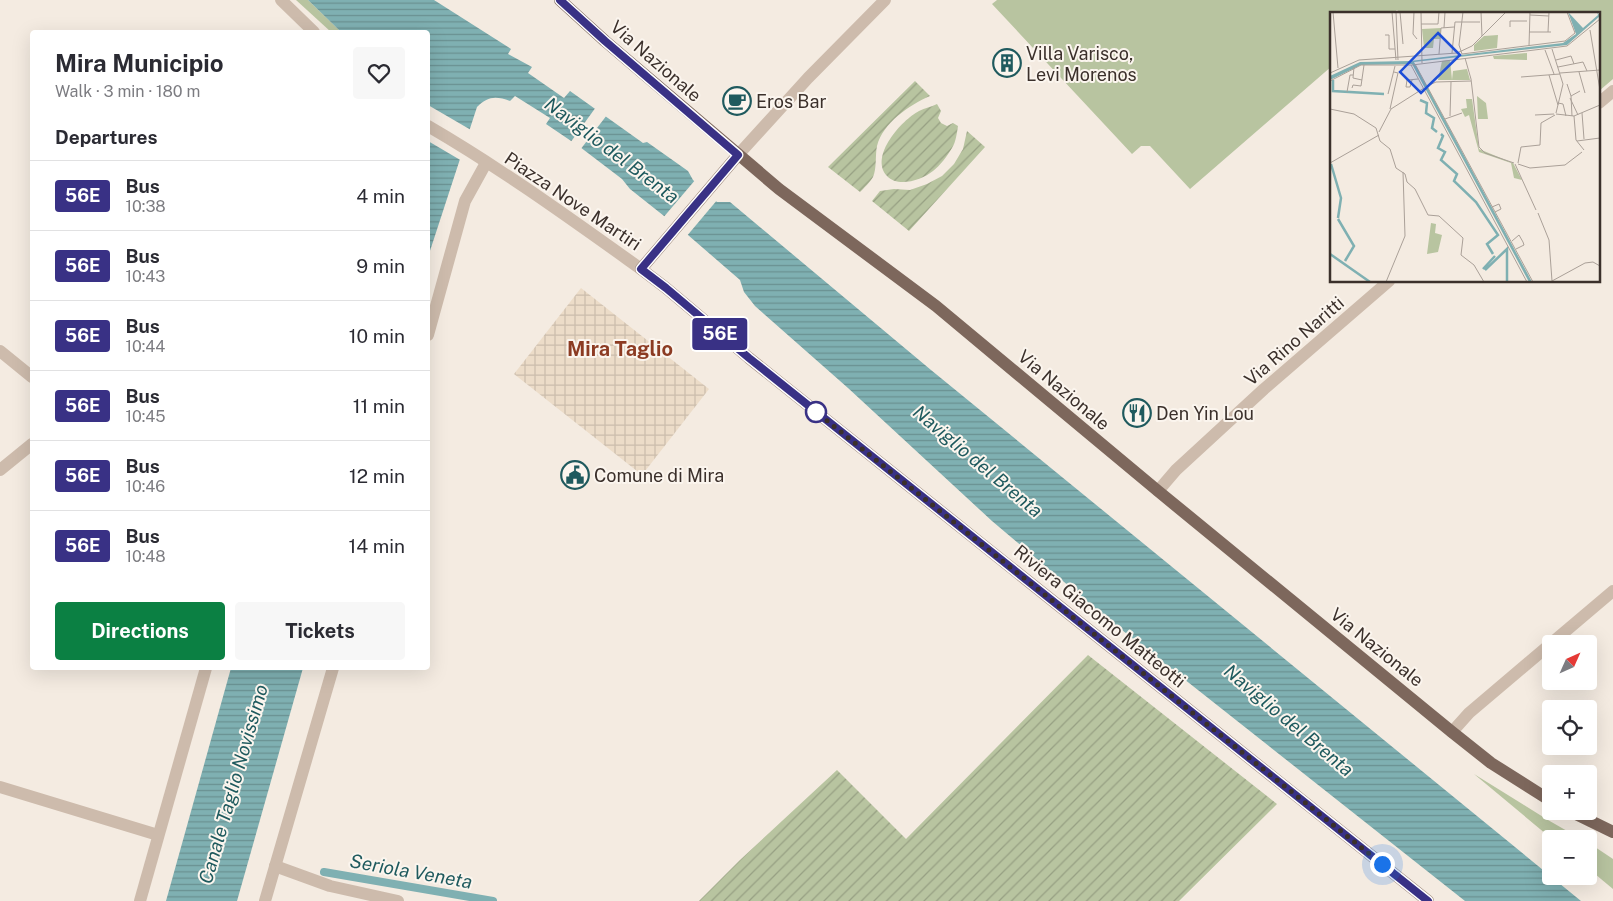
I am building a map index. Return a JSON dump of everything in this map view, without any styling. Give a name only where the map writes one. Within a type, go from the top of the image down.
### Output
[{"type":"main road","name":"Via Nazionale","points":[[560,0],[605,41],[779,189],[936,306],[1158,491],[1491,763],[1542,795]]},
{"type":"main road","points":[[1588,820],[1613,832]]},
{"type":"street","points":[[281,0],[312,30]]},
{"type":"street","points":[[738,155],[808,78],[885,0]]},
{"type":"street","points":[[1600,102],[1613,91]]},
{"type":"street","name":"Piazza Nove Martiri","points":[[430,127],[466,148],[544,200],[641,269],[749,358]]},
{"type":"street","name":"Piazza Nove Martiri","points":[[641,269],[738,155]]},
{"type":"street","points":[[430,328],[465,201],[486,163]]},
{"type":"street","name":"Via Rino Naritti","points":[[1158,491],[1176,470],[1264,389],[1389,282]]},
{"type":"street","points":[[0,351],[30,375]]},
{"type":"street","name":"Riviera Giacomo Matteotti","points":[[749,358],[1428,901]]},
{"type":"street","points":[[0,470],[30,446]]},
{"type":"street","points":[[1452,732],[1469,713],[1613,591]]},
{"type":"street","points":[[140,901],[205,670]]},
{"type":"street","points":[[265,901],[333,670]]},
{"type":"street","points":[[0,787],[158,835]]},
{"type":"street","points":[[275,866],[330,886],[398,901]]},
{"type":"green space","points":[[296,0],[308,0],[339,30],[329,30]]},
{"type":"green space","points":[[997,0],[1613,0],[1613,79],[1600,90],[1600,12],[1399,12],[1397,10],[1394,12],[1330,12],[1330,68],[1190,189],[1150,146],[1141,146],[1132,154],[992,4]]},
{"type":"green space","points":[[915,81],[930,96],[914,104],[898,116],[885,130],[877,146],[873,177],[860,192],[828,167]]},
{"type":"green space","points":[[937,104],[941,111],[938,118],[941,123],[947,126],[953,123],[958,126],[952,148],[938,166],[923,177],[903,182],[892,180],[887,176],[883,168],[882,159],[890,139],[904,122],[912,116]]},
{"type":"green space","points":[[967,131],[985,147],[909,231],[872,201],[880,191],[894,189],[910,190],[942,176],[954,164],[963,149]]},
{"type":"green space","points":[[1088,655],[1277,804],[1179,901],[699,901],[740,860],[837,770],[906,839]]},
{"type":"green space","points":[[1474,774],[1542,816],[1542,820],[1548,820],[1565,830],[1542,831]]},
{"type":"green space","points":[[1597,848],[1613,859],[1613,889],[1597,876]]},
{"type":"shaded area","points":[[581,288],[709,389],[642,475],[514,374]]},
{"type":"water","name":"Naviglio del Brenta","points":[[308,0],[434,0],[511,49],[508,54],[532,67],[528,73],[564,98],[570,91],[643,143],[647,142],[688,171],[693,180],[717,202],[730,202],[931,370],[1542,869],[1542,885],[1561,885],[1581,901],[1465,901],[1103,615],[992,521],[848,388],[755,306],[744,292],[740,280],[688,235],[630,189],[622,179],[546,124],[550,118],[515,96],[510,101],[492,98],[477,107],[430,251],[430,30],[339,30]]},
{"type":"water","name":"Canale Taglio Novissimo","points":[[230,670],[302,670],[237,901],[166,901]]},
{"type":"pier","points":[[430,106],[471,130],[462,161],[430,142]]},
{"type":"pier","points":[[596,107],[607,115],[580,150],[570,143]]},
{"type":"pier","points":[[696,179],[718,199],[686,237],[662,219]]},
{"type":"waterway","name":"Seriola Veneta","points":[[324,872],[493,901]]},
{"type":"bus line","name":"56E","points":[[560,0],[738,155],[641,269],[749,358],[1428,901]]},
{"type":"place","name":"Villa Varisco, Levi Morenos","points":[[1007,63]]},
{"type":"place","name":"Eros Bar","points":[[737,101]]},
{"type":"place","name":"Den Yin Lou","points":[[1137,413]]},
{"type":"place","name":"Comune di Mira","points":[[575,475]]},
{"type":"district","name":"Mira Taglio","points":[[620,349]]},
{"type":"route","points":[[816,412],[811,408],[1382,864]]}]
